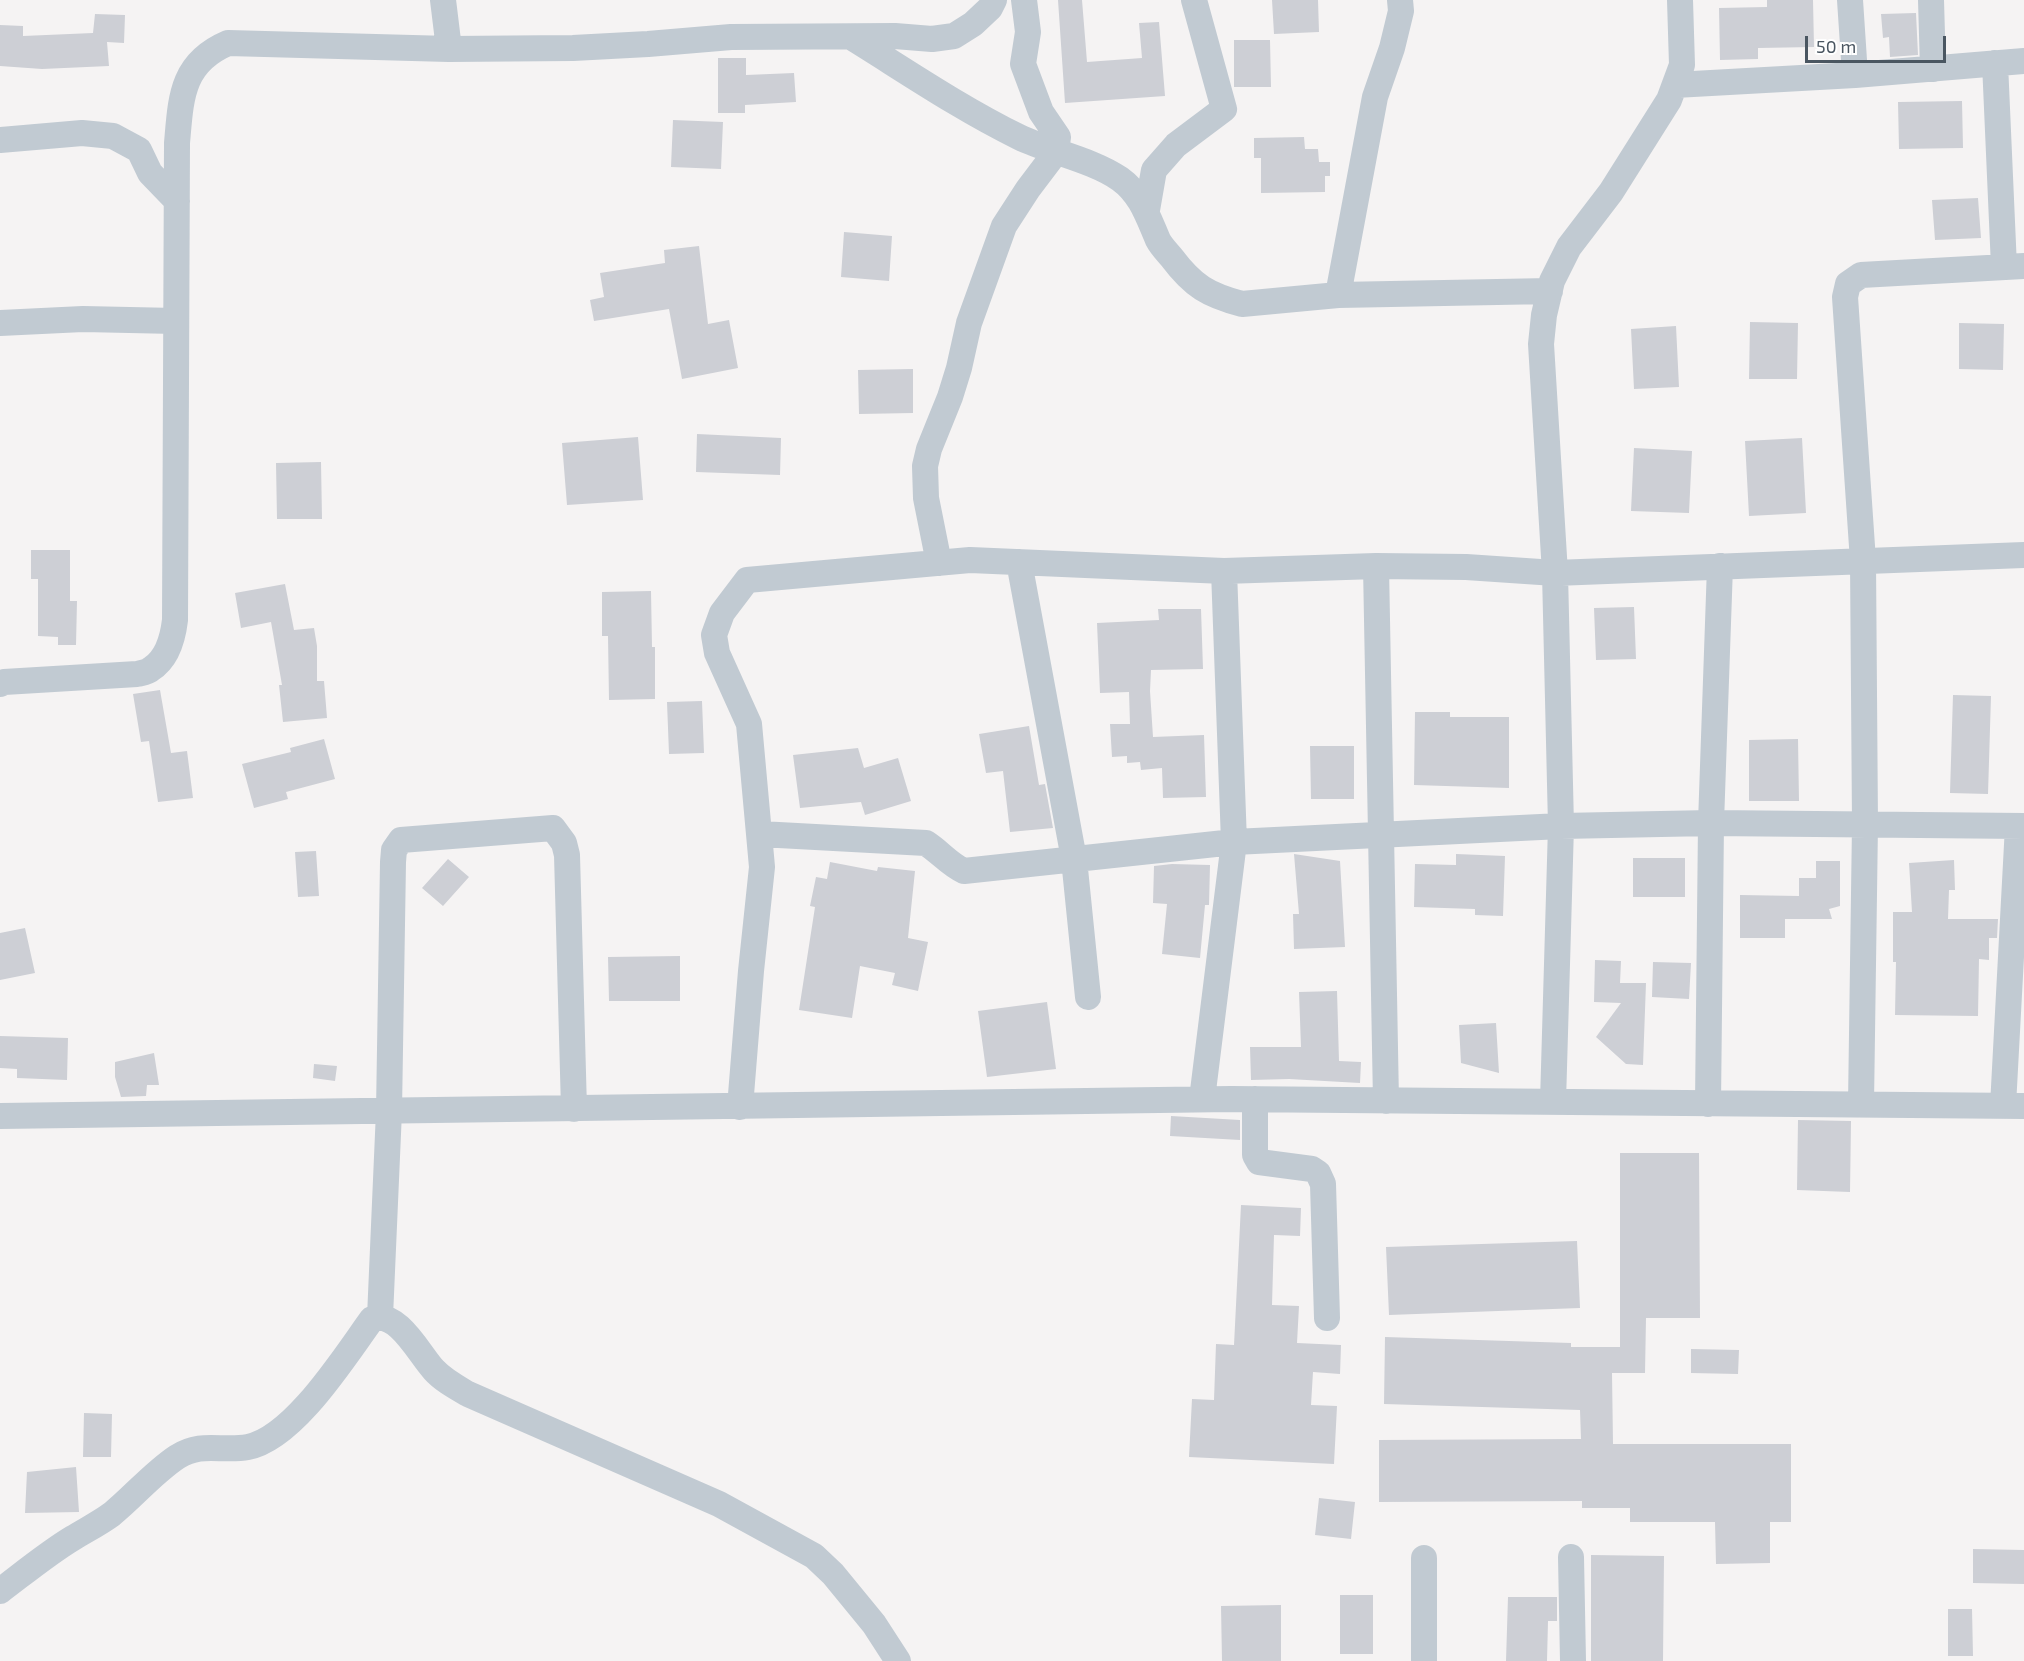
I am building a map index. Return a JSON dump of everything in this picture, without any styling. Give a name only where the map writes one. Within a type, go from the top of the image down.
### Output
[{"type":"street","points":[[443,0],[449,49]]},
{"type":"street","points":[[0,684],[137,674],[151,669],[164,654],[173,638],[177,143],[181,99],[193,69],[212,50],[228,43],[449,49],[605,46],[731,37],[895,36],[932,39],[954,36],[973,24],[990,8],[994,0]]},
{"type":"street","points":[[939,563],[926,498],[925,466],[928,449],[950,397],[969,323],[1004,226],[1056,152],[1058,137],[1041,112],[1023,64],[1028,32],[1024,0]]},
{"type":"street","points":[[1147,210],[1154,170],[1176,145],[1224,109],[1194,0]]},
{"type":"street","points":[[1338,295],[1375,97],[1392,48],[1401,11],[1400,0]]},
{"type":"street","points":[[1553,1102],[1561,826],[1555,573],[1541,344],[1544,315],[1552,280],[1569,247],[1611,192],[1670,100],[1682,65],[1680,0]]},
{"type":"street","points":[[1850,0],[1855,75]]},
{"type":"street","points":[[1931,0],[1933,69]]},
{"type":"street","points":[[850,37],[976,115],[1022,138],[1102,169],[1120,180],[1147,210],[1160,243],[1187,279],[1213,295],[1242,304],[1338,295],[1550,291]]},
{"type":"street","points":[[1675,85],[1855,75],[2024,61]]},
{"type":"street","points":[[1861,1104],[1865,824],[1863,561],[1845,297],[1848,284],[1861,275],[2014,266],[1995,63]]},
{"type":"street","points":[[0,140],[82,133],[113,136],[139,150],[150,173],[177,201]]},
{"type":"street","points":[[0,322],[83,319],[176,321]]},
{"type":"street","points":[[740,1107],[750,971],[762,867],[750,724],[717,653],[714,635],[722,613],[747,580],[970,560],[1224,571],[1466,567],[1555,573],[2024,555]]},
{"type":"street","points":[[1019,562],[1074,859],[1088,997]]},
{"type":"street","points":[[1708,1104],[1711,823],[1720,566]]},
{"type":"street","points":[[1376,567],[1386,1101]]},
{"type":"street","points":[[1202,1099],[1234,842],[1224,571]]},
{"type":"street","points":[[0,1116],[1202,1099],[2014,1106],[2021,826],[1711,823],[1561,826],[1234,842],[964,871],[953,866],[942,854],[926,843],[760,834]]},
{"type":"street","points":[[380,1317],[389,1111],[393,862],[394,850],[402,840],[553,828],[564,843],[567,855],[574,1109]]},
{"type":"street","points":[[1256,1099],[1258,1162],[1312,1169],[1318,1173],[1323,1184],[1327,1318]]},
{"type":"street","points":[[0,1591],[73,1538],[111,1515],[177,1457],[202,1447],[221,1449],[248,1447],[268,1439],[285,1427],[332,1374],[372,1319],[380,1317],[393,1320],[434,1370],[453,1386],[719,1504],[814,1556],[833,1574],[874,1624],[898,1661]]},
{"type":"street","points":[[1571,1557],[1573,1661]]},
{"type":"street","points":[[1424,1661],[1425,1558]]},
{"type":"building","points":[[1058,0],[1082,0],[1087,62],[1142,58],[1139,23],[1159,22],[1165,96],[1065,103]]},
{"type":"building","points":[[1272,0],[1318,0],[1319,32],[1274,34]]},
{"type":"building","points":[[1767,0],[1813,0],[1814,47],[1758,48],[1758,59],[1720,60],[1719,8],[1767,7]]},
{"type":"building","points":[[1916,13],[1918,55],[1890,57],[1889,37],[1883,38],[1881,14]]},
{"type":"building","points":[[95,14],[125,15],[124,43],[107,42],[109,66],[42,69],[0,66],[0,25],[23,26],[23,36],[93,33]]},
{"type":"building","points":[[1234,40],[1270,40],[1271,87],[1234,87]]},
{"type":"building","points":[[718,58],[746,58],[746,75],[794,73],[796,102],[745,105],[745,113],[718,113]]},
{"type":"building","points":[[1962,101],[1963,148],[1899,149],[1898,102]]},
{"type":"building","points":[[673,120],[723,122],[721,169],[671,167]]},
{"type":"building","points":[[1304,137],[1305,149],[1318,149],[1319,162],[1330,162],[1330,176],[1325,176],[1325,192],[1261,193],[1261,158],[1254,158],[1254,138]]},
{"type":"building","points":[[1978,198],[1981,238],[1935,240],[1932,200]]},
{"type":"building","points":[[844,232],[892,236],[889,281],[841,277]]},
{"type":"building","points":[[699,246],[708,324],[729,320],[738,368],[682,379],[669,309],[594,321],[590,300],[604,297],[600,273],[665,263],[664,250]]},
{"type":"building","points":[[1750,322],[1798,323],[1797,379],[1749,379]]},
{"type":"building","points":[[1959,323],[2004,324],[2003,370],[1959,369]]},
{"type":"building","points":[[1676,326],[1679,387],[1634,389],[1631,329]]},
{"type":"building","points":[[913,369],[913,413],[859,414],[858,370]]},
{"type":"building","points":[[697,434],[781,438],[780,475],[696,472]]},
{"type":"building","points":[[638,437],[643,500],[567,505],[562,443]]},
{"type":"building","points":[[1802,438],[1806,513],[1749,516],[1745,441]]},
{"type":"building","points":[[1634,448],[1692,451],[1689,513],[1631,511]]},
{"type":"building","points":[[321,462],[322,519],[277,519],[276,463]]},
{"type":"building","points":[[31,550],[70,550],[70,601],[77,601],[76,645],[58,645],[58,637],[38,636],[38,579],[31,579]]},
{"type":"building","points":[[285,584],[294,630],[314,628],[317,646],[317,681],[324,681],[327,718],[283,722],[279,685],[282,685],[271,622],[241,628],[235,593]]},
{"type":"building","points":[[651,591],[652,647],[655,647],[655,699],[609,700],[608,636],[602,636],[602,592]]},
{"type":"building","points":[[1634,607],[1636,659],[1596,660],[1594,608]]},
{"type":"building","points":[[1158,609],[1201,609],[1203,669],[1151,670],[1150,691],[1153,737],[1204,735],[1206,797],[1163,798],[1162,768],[1141,770],[1140,762],[1127,763],[1127,756],[1112,757],[1110,724],[1130,724],[1129,692],[1100,693],[1097,623],[1159,620]]},
{"type":"building","points":[[160,690],[171,753],[187,751],[193,798],[158,802],[149,741],[141,742],[133,694]]},
{"type":"building","points":[[1953,695],[1991,696],[1988,794],[1950,793]]},
{"type":"building","points":[[702,701],[704,753],[669,754],[667,702]]},
{"type":"building","points":[[1415,712],[1450,712],[1450,717],[1509,717],[1509,788],[1414,785]]},
{"type":"building","points":[[1029,726],[1039,785],[1045,784],[1053,828],[1010,832],[1003,771],[986,773],[979,734]]},
{"type":"building","points":[[324,739],[335,779],[286,792],[288,799],[254,808],[242,764],[291,752],[290,748]]},
{"type":"building","points":[[1798,739],[1799,801],[1749,801],[1749,740]]},
{"type":"building","points":[[1310,746],[1354,746],[1354,799],[1311,799]]},
{"type":"building","points":[[858,748],[864,768],[898,758],[911,801],[865,815],[861,802],[800,808],[793,755]]},
{"type":"building","points":[[316,851],[319,896],[298,897],[295,852]]},
{"type":"building","points":[[1294,854],[1340,861],[1345,947],[1294,949],[1293,914],[1299,914]]},
{"type":"building","points":[[1456,854],[1505,856],[1503,916],[1475,915],[1475,909],[1414,907],[1415,864],[1456,865]]},
{"type":"building","points":[[1633,858],[1685,858],[1685,897],[1633,897]]},
{"type":"building","points":[[448,859],[469,877],[443,906],[422,888]]},
{"type":"building","points":[[1954,860],[1955,890],[1949,890],[1948,919],[1998,919],[1997,938],[1989,938],[1989,960],[1979,959],[1978,1016],[1895,1015],[1896,962],[1893,962],[1893,912],[1912,912],[1909,863]]},
{"type":"building","points":[[1816,861],[1840,861],[1840,906],[1829,909],[1832,919],[1785,919],[1785,938],[1740,938],[1740,895],[1799,896],[1799,878],[1816,878]]},
{"type":"building","points":[[830,862],[877,871],[878,867],[915,871],[908,938],[928,942],[918,991],[892,985],[895,973],[860,966],[852,1018],[799,1010],[815,907],[810,906],[816,877],[827,879]]},
{"type":"building","points":[[1210,865],[1209,905],[1205,905],[1200,958],[1162,954],[1167,904],[1153,903],[1154,866]]},
{"type":"building","points":[[25,928],[35,973],[0,980],[0,933]]},
{"type":"building","points":[[680,956],[680,1001],[609,1001],[608,957]]},
{"type":"building","points":[[1595,960],[1621,961],[1620,983],[1646,983],[1643,1065],[1626,1064],[1596,1037],[1621,1003],[1594,1002]]},
{"type":"building","points":[[1653,962],[1691,963],[1689,999],[1652,997]]},
{"type":"building","points":[[1337,991],[1339,1061],[1361,1062],[1360,1083],[1289,1079],[1251,1080],[1250,1047],[1301,1047],[1299,992]]},
{"type":"building","points":[[1047,1002],[1056,1069],[987,1077],[978,1011]]},
{"type":"building","points":[[1496,1023],[1499,1073],[1461,1063],[1459,1025]]},
{"type":"building","points":[[0,1036],[68,1038],[67,1080],[17,1078],[17,1069],[0,1068]]},
{"type":"building","points":[[154,1053],[159,1085],[147,1085],[146,1096],[121,1097],[115,1077],[115,1062]]},
{"type":"building","points":[[314,1064],[337,1066],[335,1081],[313,1078]]},
{"type":"building","points":[[1171,1116],[1240,1120],[1240,1140],[1170,1136]]},
{"type":"building","points":[[1798,1120],[1851,1121],[1850,1192],[1797,1190]]},
{"type":"building","points":[[1620,1153],[1699,1153],[1700,1318],[1646,1318],[1645,1373],[1612,1373],[1613,1444],[1791,1444],[1791,1522],[1770,1522],[1770,1563],[1716,1564],[1715,1522],[1630,1522],[1630,1508],[1582,1508],[1582,1501],[1379,1502],[1379,1440],[1581,1439],[1580,1410],[1384,1404],[1385,1337],[1571,1343],[1571,1347],[1620,1347]]},
{"type":"building","points":[[1241,1205],[1301,1208],[1300,1236],[1274,1235],[1272,1305],[1299,1306],[1297,1343],[1341,1345],[1340,1374],[1313,1372],[1311,1405],[1337,1406],[1334,1464],[1189,1457],[1192,1399],[1214,1400],[1216,1344],[1234,1345]]},
{"type":"building","points":[[1577,1241],[1580,1308],[1389,1315],[1386,1247]]},
{"type":"building","points":[[1691,1349],[1739,1350],[1738,1374],[1691,1373]]},
{"type":"building","points":[[84,1413],[112,1414],[111,1457],[83,1457]]},
{"type":"building","points":[[76,1467],[79,1512],[25,1513],[27,1472]]},
{"type":"building","points":[[1319,1498],[1355,1502],[1351,1539],[1315,1535]]},
{"type":"building","points":[[1973,1549],[2024,1550],[2024,1584],[1973,1583]]},
{"type":"building","points":[[1591,1555],[1664,1556],[1663,1661],[1591,1661]]},
{"type":"building","points":[[1340,1595],[1373,1595],[1373,1654],[1340,1654]]},
{"type":"building","points":[[1508,1597],[1557,1597],[1557,1621],[1548,1621],[1547,1661],[1506,1661]]},
{"type":"building","points":[[1281,1605],[1281,1661],[1222,1661],[1221,1606]]},
{"type":"building","points":[[1948,1609],[1972,1609],[1973,1656],[1948,1656]]}]
